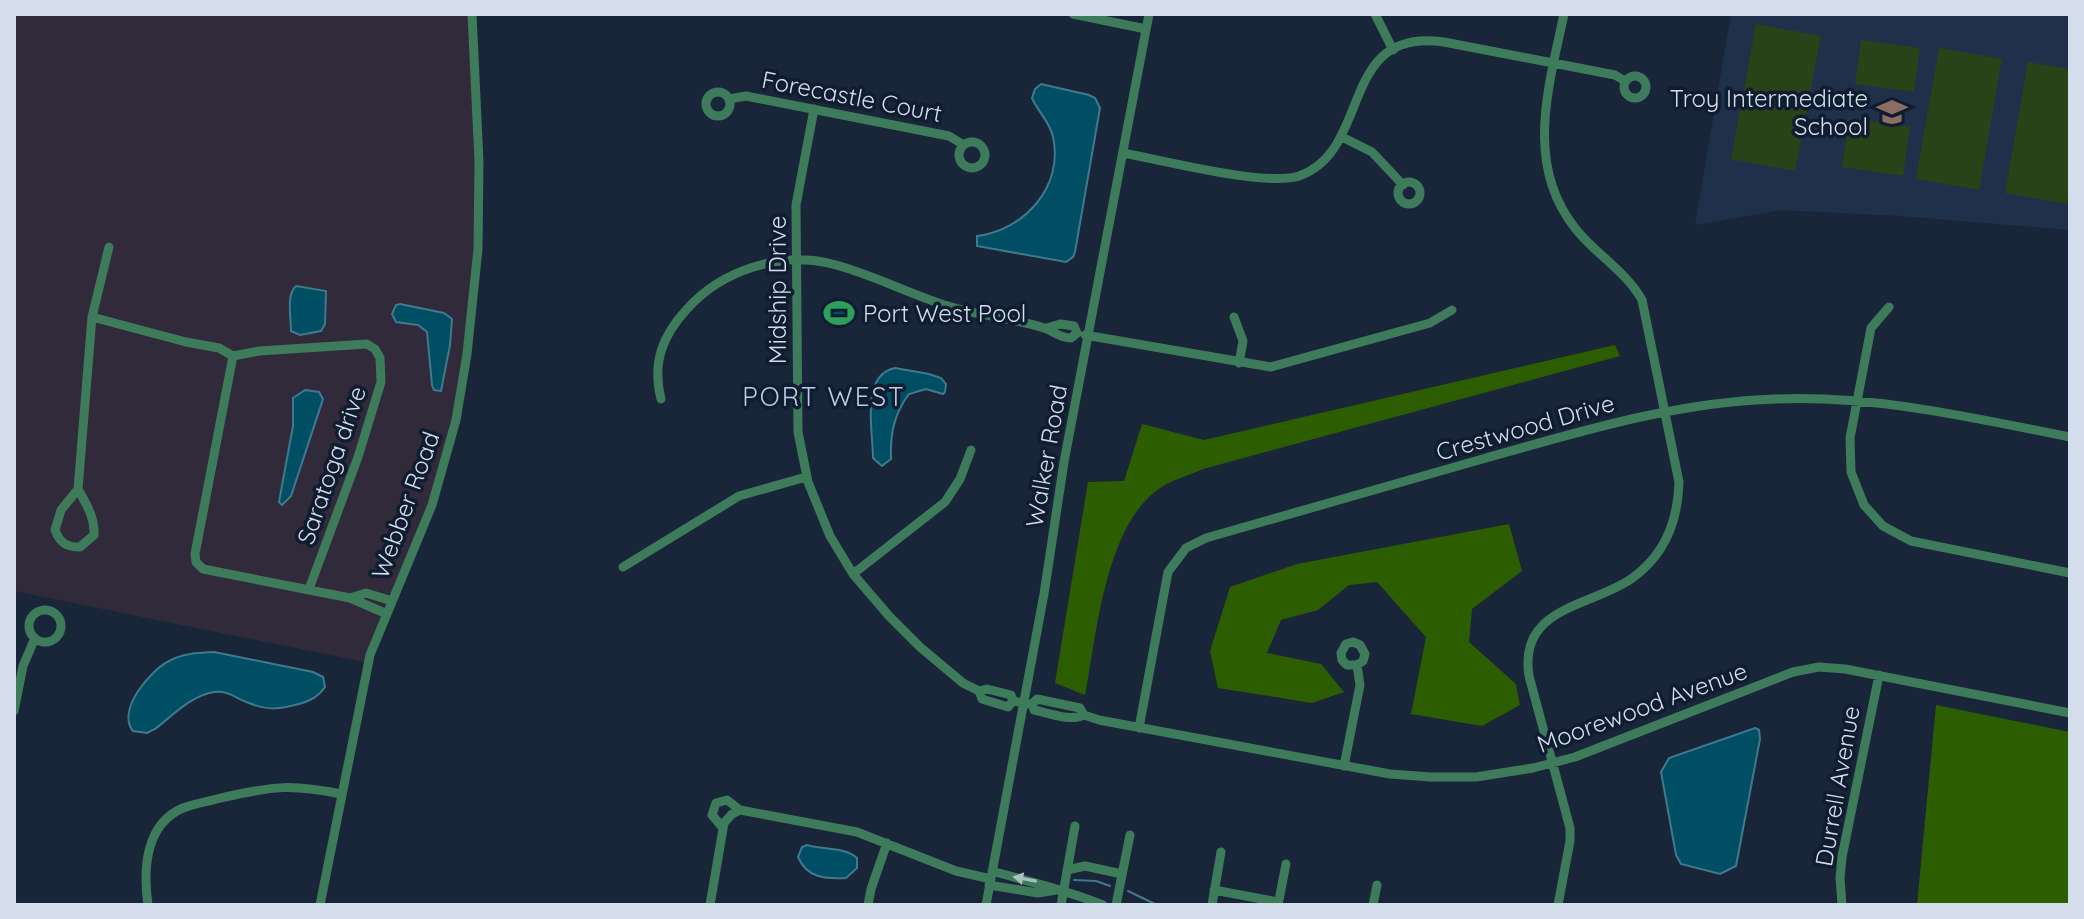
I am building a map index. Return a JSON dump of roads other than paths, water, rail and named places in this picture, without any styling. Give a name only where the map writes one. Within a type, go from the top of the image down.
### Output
[{"type":"street","name":"Webber Road","points":[[320,905],[364,677],[441,478],[456,420],[476,276],[478,97],[472,14]]},
{"type":"street","points":[[1073,14],[1146,29]]},
{"type":"street","name":"Walker Road","points":[[986,905],[1149,14]]},
{"type":"street","points":[[1375,14],[1393,50]]},
{"type":"street","points":[[1558,905],[1570,828],[1529,676],[1531,643],[1539,628],[1552,616],[1624,584],[1644,569],[1664,543],[1676,515],[1679,482],[1642,300],[1627,279],[1575,229],[1553,191],[1543,150],[1543,129],[1564,14]]},
{"type":"street","points":[[1123,153],[1261,178],[1299,176],[1321,163],[1342,137],[1366,76],[1378,61],[1393,50],[1411,43],[1437,41],[1615,75],[1625,81]]},
{"type":"street","name":"Forecastle Court","points":[[729,99],[746,96],[814,109],[949,136],[964,145]]},
{"type":"street","name":"Midship Drive","points":[[814,109],[797,195],[798,432],[806,477],[822,521],[853,574],[909,636],[951,673],[979,691],[987,689],[1011,695],[1023,703]]},
{"type":"street","points":[[1342,137],[1372,152],[1403,185]]},
{"type":"street","points":[[78,489],[61,510],[55,530],[63,543],[71,547],[80,547],[94,535],[95,523],[78,489],[92,317],[109,247]]},
{"type":"street","points":[[661,399],[656,375],[658,362],[668,336],[687,308],[718,282],[760,265],[796,261],[836,265],[946,305],[1047,328],[1062,338],[1071,338],[1077,333],[1262,367],[1277,367],[1430,323],[1452,310]]},
{"type":"street","points":[[1889,307],[1871,328],[1849,450],[1851,472],[1864,505],[1883,526],[1923,545],[2070,573]]},
{"type":"street","points":[[92,317],[219,348],[233,356],[196,562],[203,569],[350,598],[387,614]]},
{"type":"street","points":[[1234,317],[1243,341],[1239,363]]},
{"type":"street","name":"Saratoga drive","points":[[233,356],[259,351],[367,344],[378,353],[381,382],[358,457],[309,589]]},
{"type":"street","name":"Crestwood Drive","points":[[1139,728],[1168,572],[1178,555],[1194,543],[1666,410],[1762,399],[1857,400],[1926,409],[2070,437]]},
{"type":"street","points":[[853,574],[945,502],[960,479],[971,450]]},
{"type":"street","points":[[623,567],[739,496],[806,477]]},
{"type":"street","points":[[350,598],[366,593],[392,601]]},
{"type":"street","points":[[14,711],[23,666],[35,638]]},
{"type":"street","points":[[1344,766],[1360,685],[1357,665]]},
{"type":"street","name":"Moorewood Avenue","points":[[1023,703],[1037,699],[1080,708],[1084,715],[1139,728],[1401,776],[1454,778],[1511,772],[1553,763],[1802,670],[1837,667],[2070,713]]},
{"type":"street","name":"Durrell Avenue","points":[[1842,905],[1842,857],[1879,675]]},
{"type":"street","points":[[148,905],[146,875],[149,848],[156,830],[173,813],[191,805],[269,787],[301,786],[341,794]]},
{"type":"street","points":[[723,828],[712,815],[716,803],[728,800],[740,810],[836,827],[887,843],[961,873],[1041,882],[1103,905]]},
{"type":"street","points":[[710,905],[723,828],[728,817],[740,810]]},
{"type":"street","points":[[1061,905],[1060,890],[1075,826]]},
{"type":"street","points":[[1116,905],[1130,835]]},
{"type":"street","points":[[868,905],[887,843]]},
{"type":"street","points":[[1212,905],[1221,852]]},
{"type":"street","points":[[1214,890],[1278,904],[1286,864]]},
{"type":"street","points":[[1067,870],[1085,866],[1122,874]]},
{"type":"street","points":[[1373,905],[1377,885]]},
{"type":"waterway","points":[[1074,880],[1096,881],[1110,886]]},
{"type":"waterway","points":[[1128,891],[1157,905]]},
{"type":"place","name":"Troy Intermediate School","points":[[1892,112]]},
{"type":"place","name":"Port West Pool","points":[[839,313]]},
{"type":"district","name":"PORT WEST","points":[[824,396]]}]
